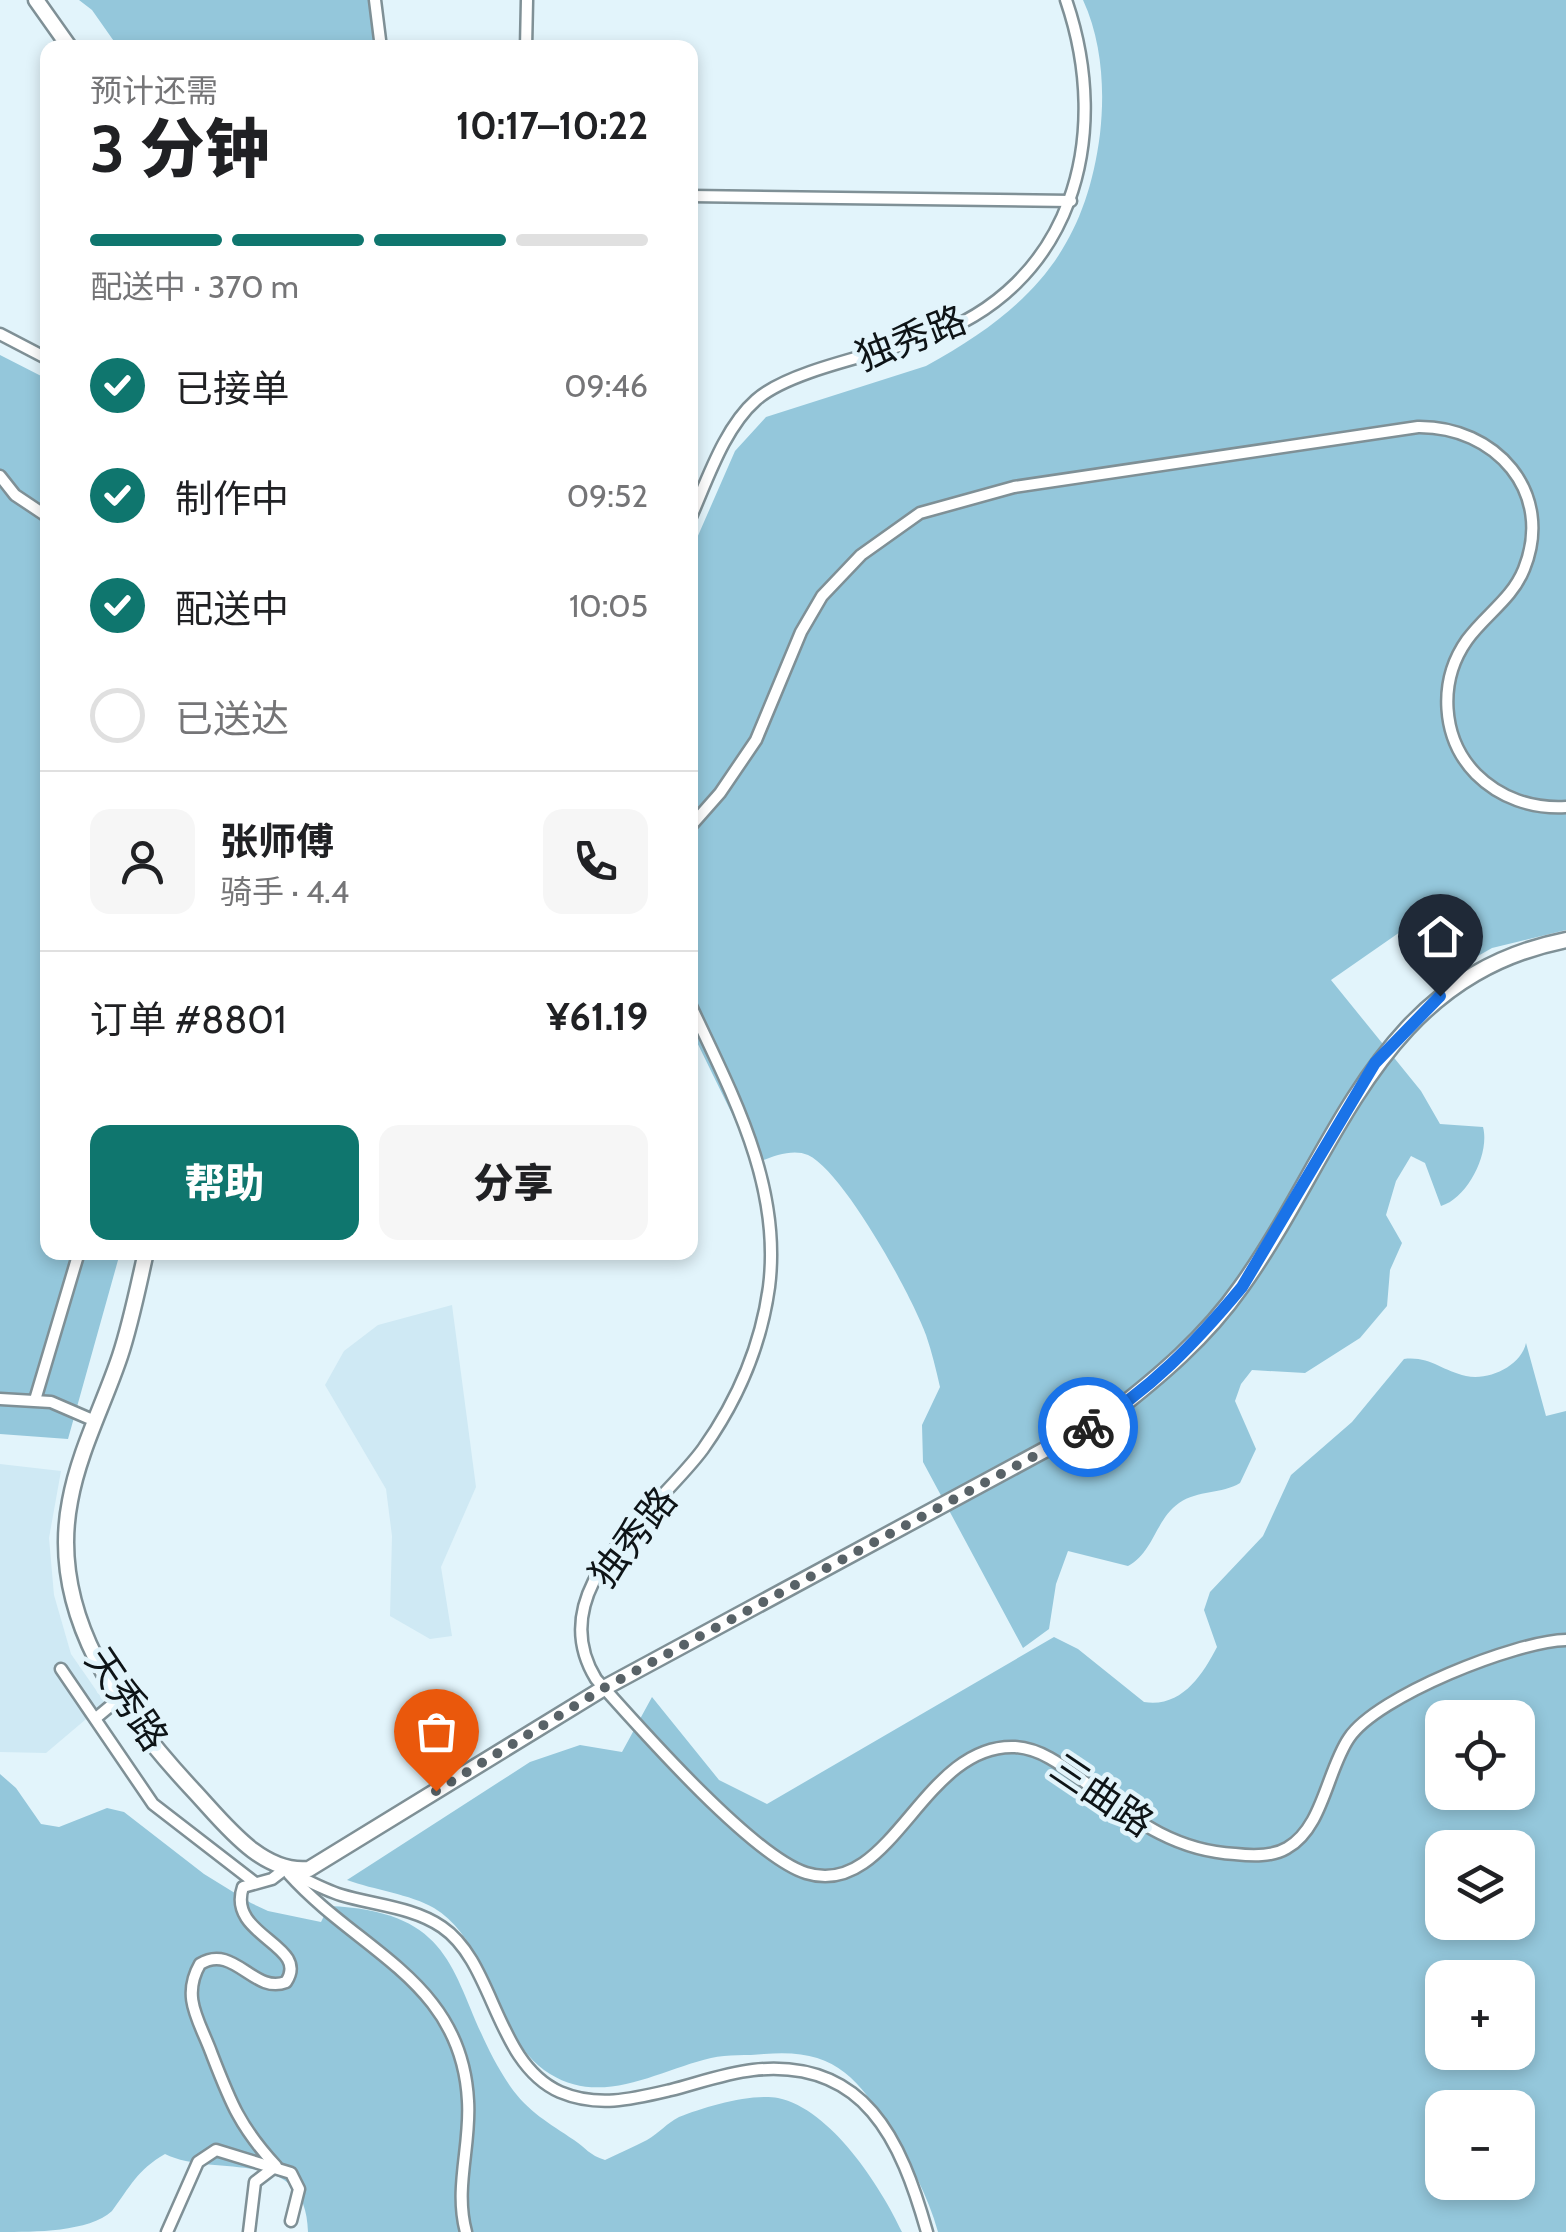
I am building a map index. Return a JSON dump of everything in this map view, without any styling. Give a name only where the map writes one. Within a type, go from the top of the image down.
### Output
[{"type":"main road","points":[[36,0],[64,40]]},
{"type":"main road","points":[[284,1869],[320,1866],[523,1734],[1111,1414],[1158,1378],[1242,1287],[1353,1098],[1393,1042],[1440,996],[1471,975],[1518,954],[1566,940]]},
{"type":"main road","name":"天秀路","points":[[144,1260],[120,1355],[70,1495],[66,1558],[71,1596],[87,1644],[120,1698],[210,1808],[262,1857],[284,1869]]},
{"type":"street","points":[[375,0],[380,40]]},
{"type":"street","points":[[526,40],[527,0]]},
{"type":"street","name":"独秀路","points":[[698,502],[732,431],[756,400],[783,384],[925,338],[974,317],[1034,262],[1071,201],[1081,167],[1084,102],[1079,52],[1066,0]]},
{"type":"street","points":[[698,196],[1071,201]]},
{"type":"street","points":[[0,334],[40,355]]},
{"type":"street","points":[[698,817],[750,749],[801,632],[822,596],[861,554],[920,514],[1014,488],[1418,427],[1468,433],[1502,455],[1523,484],[1532,513],[1529,553],[1518,580],[1468,638],[1455,664],[1447,712],[1454,743],[1474,771],[1501,793],[1535,806],[1566,807]]},
{"type":"street","points":[[0,476],[15,495],[40,512]]},
{"type":"street","name":"独秀路","points":[[604,1688],[590,1668],[581,1644],[587,1594],[606,1560],[685,1473],[725,1414],[756,1343],[769,1287],[771,1230],[764,1185],[743,1121],[698,1022]]},
{"type":"street","points":[[35,1400],[77,1260]]},
{"type":"street","points":[[0,1399],[35,1400],[95,1421]]},
{"type":"street","name":"三曲路","points":[[604,1688],[750,1839],[808,1874],[836,1875],[861,1866],[886,1844],[944,1777],[982,1754],[1009,1747],[1048,1757],[1137,1820],[1182,1846],[1208,1853],[1260,1855],[1289,1848],[1303,1834],[1344,1747],[1371,1714],[1501,1654],[1566,1640]]},
{"type":"street","points":[[60,1668],[153,1804],[254,1882]]},
{"type":"street","points":[[96,1718],[120,1698]]},
{"type":"street","points":[[276,2166],[236,2119],[190,1998],[200,1964],[214,1958],[230,1961],[275,1986],[291,1975],[288,1957],[255,1930],[242,1910],[240,1893],[254,1882],[272,1879],[284,1869]]},
{"type":"street","points":[[284,1869],[319,1908],[420,1984],[453,2032],[468,2102],[461,2180],[466,2232]]},
{"type":"street","points":[[284,1869],[337,1894],[400,1909],[444,1928],[464,1952],[518,2054],[556,2090],[584,2100],[615,2102],[749,2070],[784,2068],[820,2075],[877,2112],[912,2176],[927,2232]]},
{"type":"street","points":[[167,2232],[198,2162],[210,2151],[224,2150],[291,2174],[299,2189],[291,2221]]},
{"type":"street","points":[[249,2232],[255,2182],[276,2166]]},
{"type":"shaded area","points":[[79,0],[379,0],[383,40],[113,40],[92,10]]},
{"type":"shaded area","points":[[1083,0],[1566,0],[1566,930],[1492,948],[1448,973],[1413,923],[1331,980],[1421,1091],[1440,1124],[1483,1127],[1483,1149],[1475,1173],[1460,1194],[1441,1206],[1425,1163],[1411,1156],[1396,1181],[1386,1215],[1402,1243],[1390,1270],[1387,1306],[1360,1338],[1305,1373],[1252,1370],[1235,1401],[1256,1449],[1240,1483],[1179,1503],[1144,1553],[1128,1566],[1068,1551],[1056,1584],[1049,1629],[1023,1648],[923,1462],[922,1425],[940,1387],[926,1335],[892,1265],[857,1209],[823,1166],[808,1155],[795,1152],[756,1163],[698,1044],[698,536],[735,451],[766,417],[926,366],[994,323],[1046,273],[1081,212],[1100,134],[1100,66]]},
{"type":"shaded area","points":[[0,355],[40,375],[40,1260],[118,1260],[68,1439],[0,1434]]},
{"type":"shaded area","points":[[452,1305],[476,1487],[441,1567],[452,1636],[430,1639],[390,1616],[392,1536],[386,1489],[325,1385],[344,1351],[378,1325]]},
{"type":"shaded area","points":[[1526,1343],[1546,1416],[1566,1411],[1566,2232],[938,2232],[911,2166],[890,2129],[865,2093],[839,2069],[807,2055],[787,2053],[711,2058],[611,2087],[570,2083],[550,2074],[516,2038],[482,1967],[454,1924],[424,1903],[347,1880],[530,1762],[580,1745],[622,1752],[652,1697],[719,1780],[767,1804],[1054,1637],[1078,1649],[1144,1702],[1169,1700],[1189,1688],[1217,1647],[1204,1610],[1210,1592],[1263,1536],[1291,1475],[1352,1422],[1404,1359],[1429,1362],[1475,1377],[1494,1374],[1518,1359]]},
{"type":"shaded area","points":[[0,1464],[61,1471],[49,1538],[54,1595],[71,1654],[105,1703],[46,1753],[0,1752]]},
{"type":"shaded area","points":[[0,1774],[16,1788],[41,1824],[59,1827],[107,1808],[124,1812],[204,1874],[268,1911],[321,1922],[329,1906],[375,1912],[409,1924],[432,1941],[450,1963],[490,2052],[517,2095],[595,2156],[605,2160],[647,2140],[679,2117],[701,2109],[741,2099],[778,2098],[798,2105],[835,2133],[868,2173],[902,2232],[308,2232],[303,2204],[292,2186],[275,2175],[185,2161],[165,2154],[141,2173],[102,2218],[61,2229],[0,2232]]},
{"type":"way so far","points":[[436,1791],[523,1734],[604,1688],[1088,1427]]},
{"type":"route","points":[[1088,1427],[1158,1378],[1242,1287],[1375,1063],[1440,996]]}]
